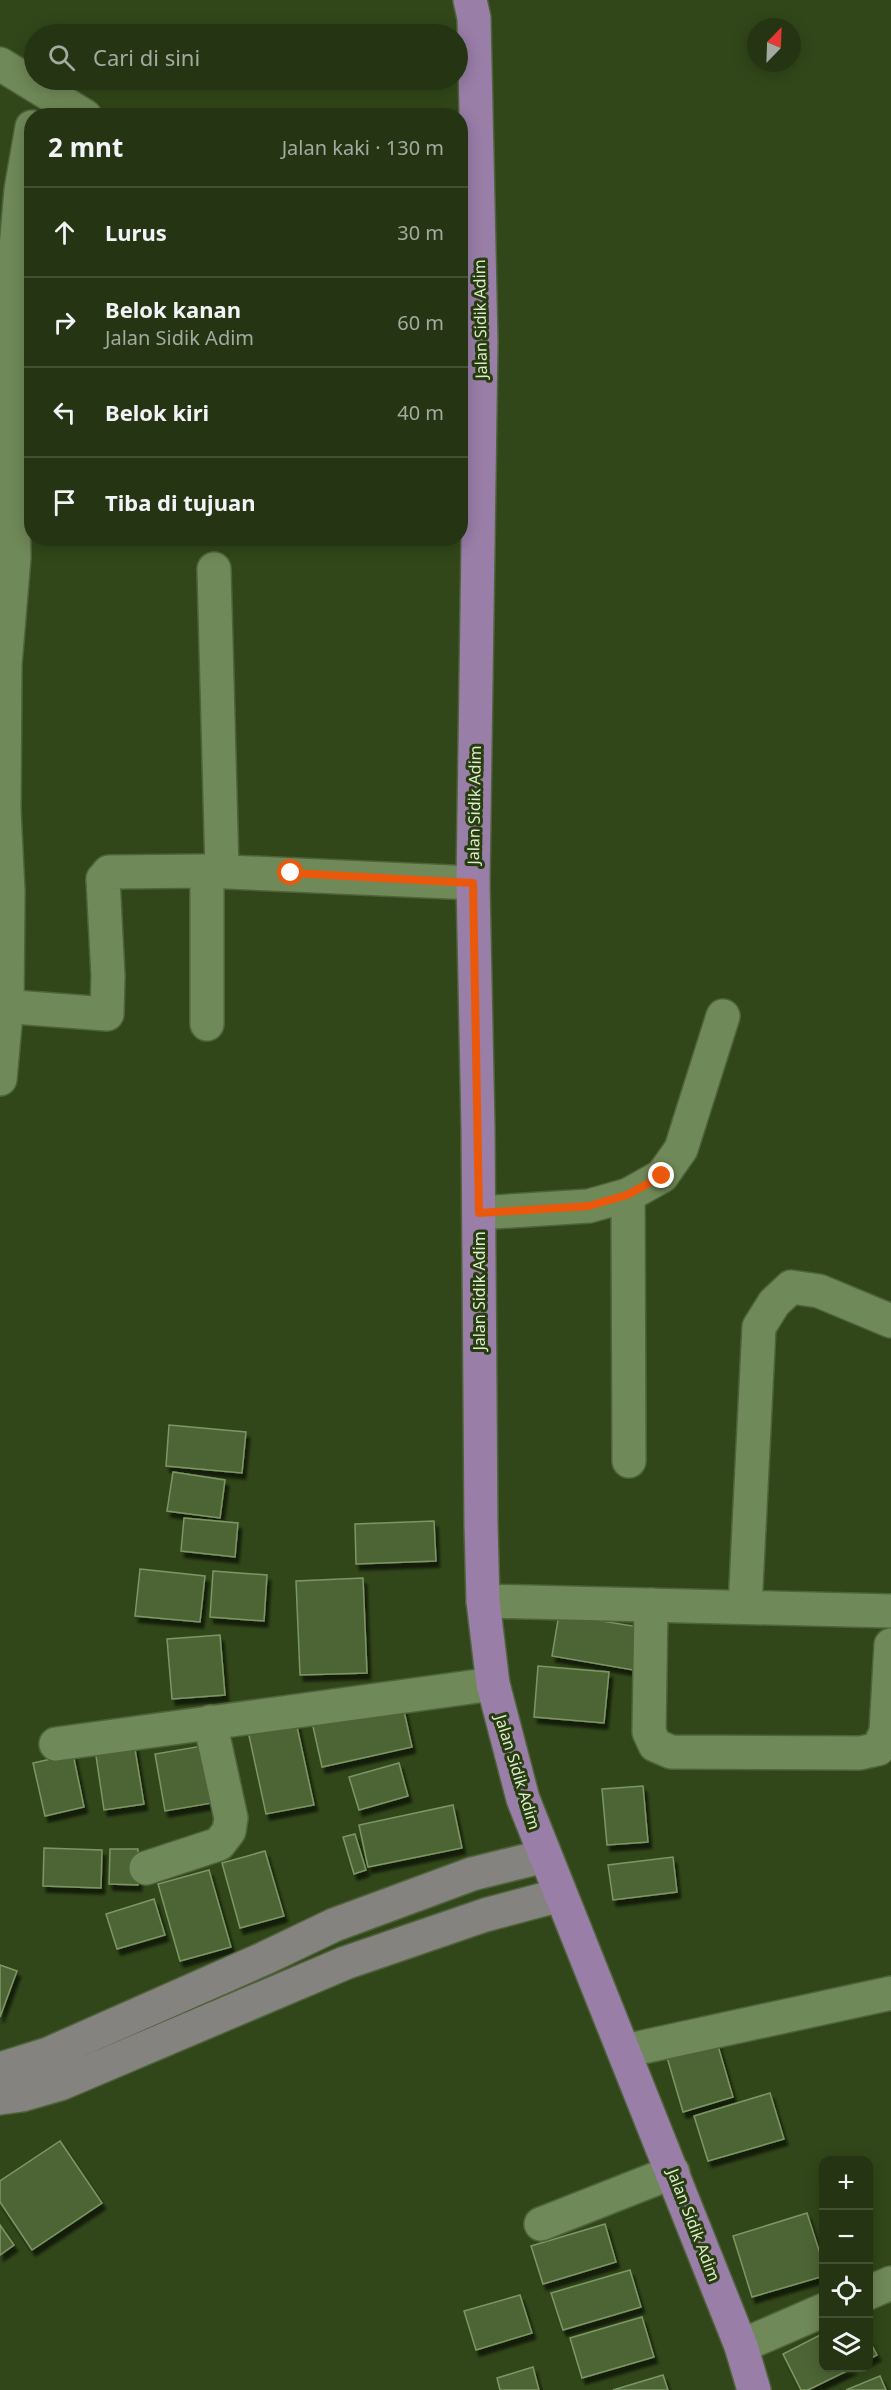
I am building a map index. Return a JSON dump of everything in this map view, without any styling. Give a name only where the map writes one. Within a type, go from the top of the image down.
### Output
[{"type":"main road","name":"Jalan Sidik Adim","points":[[472,9],[473,883],[483,1601],[493,1684],[523,1799],[673,2172],[741,2346],[754,2390]]},
{"type":"main road","points":[[9,2082],[48,2054],[334,1925],[472,1874],[545,1856]]},
{"type":"main road","points":[[9,2082],[60,2084],[345,1963],[485,1915],[560,1895]]},
{"type":"street","points":[[0,64],[24,89]]},
{"type":"street","points":[[25,90],[36,102],[57,108]]},
{"type":"street","points":[[0,1079],[7,1003],[8,891],[2,811],[5,664],[14,557],[11,479],[9,230],[24,173]]},
{"type":"street","points":[[207,1024],[215,871],[214,569]]},
{"type":"street","points":[[7,1003],[14,1008],[106,1015],[108,1012],[108,976],[103,879],[106,873],[215,871],[473,883]]},
{"type":"street","points":[[479,1213],[589,1206],[627,1195],[662,1176],[681,1149],[723,1016]]},
{"type":"street","points":[[627,1195],[629,1461]]},
{"type":"street","points":[[745,1607],[759,1327],[774,1303],[791,1287],[819,1291],[891,1321]]},
{"type":"street","points":[[483,1601],[891,1611]]},
{"type":"street","points":[[651,1605],[649,1732],[655,1745],[670,1752],[860,1753],[878,1749],[886,1732],[891,1645]]},
{"type":"street","points":[[56,1744],[493,1684]]},
{"type":"street","points":[[146,1868],[219,1844],[229,1831],[231,1818],[210,1722]]},
{"type":"street","points":[[625,2051],[891,1993]]},
{"type":"street","points":[[541,2224],[673,2172]]},
{"type":"street","points":[[873,2291],[891,2283]]},
{"type":"street","points":[[741,2346],[819,2312]]},
{"type":"building","points":[[169,1425],[246,1432],[242,1473],[166,1466]]},
{"type":"building","points":[[173,1472],[225,1480],[220,1518],[167,1511]]},
{"type":"building","points":[[184,1518],[238,1523],[235,1557],[181,1551]]},
{"type":"building","points":[[434,1521],[436,1561],[356,1564],[355,1524]]},
{"type":"building","points":[[140,1569],[205,1576],[200,1622],[135,1616]]},
{"type":"building","points":[[213,1571],[267,1575],[264,1621],[210,1617]]},
{"type":"building","points":[[363,1578],[367,1673],[300,1675],[296,1581]]},
{"type":"building","points":[[559,1614],[639,1627],[633,1670],[552,1656]]},
{"type":"building","points":[[220,1635],[225,1695],[172,1699],[167,1639]]},
{"type":"building","points":[[538,1666],[609,1672],[604,1723],[534,1717]]},
{"type":"building","points":[[402,1702],[412,1747],[322,1767],[312,1722]]},
{"type":"building","points":[[296,1722],[314,1805],[266,1814],[248,1731]]},
{"type":"building","points":[[134,1743],[144,1804],[104,1810],[95,1749]]},
{"type":"building","points":[[202,1746],[212,1803],[165,1811],[155,1754]]},
{"type":"building","points":[[73,1754],[84,1807],[45,1816],[33,1763]]},
{"type":"building","points":[[399,1763],[408,1796],[359,1810],[349,1777]]},
{"type":"building","points":[[643,1786],[648,1842],[607,1845],[602,1789]]},
{"type":"building","points":[[453,1805],[462,1848],[368,1867],[359,1825]]},
{"type":"building","points":[[355,1834],[366,1870],[354,1874],[343,1837]]},
{"type":"building","points":[[44,1848],[102,1850],[101,1888],[43,1886]]},
{"type":"building","points":[[110,1849],[138,1849],[138,1885],[109,1884]]},
{"type":"building","points":[[265,1851],[284,1916],[240,1928],[222,1863]]},
{"type":"building","points":[[673,1857],[677,1892],[613,1900],[608,1865]]},
{"type":"building","points":[[209,1870],[231,1947],[180,1961],[158,1884]]},
{"type":"building","points":[[154,1899],[165,1935],[117,1949],[106,1914]]},
{"type":"building","points":[[0,1965],[17,1971],[0,2017]]},
{"type":"building","points":[[716,2039],[733,2097],[683,2112],[666,2054]]},
{"type":"building","points":[[770,2093],[784,2139],[708,2161],[694,2116]]},
{"type":"building","points":[[60,2141],[102,2203],[32,2250],[0,2202],[0,2181]]},
{"type":"building","points":[[807,2213],[819,2250],[819,2277],[752,2297],[733,2236]]},
{"type":"building","points":[[605,2224],[616,2262],[543,2284],[531,2246]]},
{"type":"building","points":[[0,2225],[14,2245],[0,2255]]},
{"type":"building","points":[[630,2270],[641,2307],[563,2330],[551,2293]]},
{"type":"building","points":[[520,2295],[532,2333],[476,2350],[464,2311]]},
{"type":"building","points":[[642,2317],[654,2357],[582,2378],[570,2338]]},
{"type":"building","points":[[819,2336],[819,2372],[845,2372],[808,2390],[801,2390],[783,2354]]},
{"type":"building","points":[[533,2367],[539,2390],[500,2390],[497,2378]]},
{"type":"building","points":[[663,2375],[668,2390],[613,2390]]},
{"type":"building","points":[[880,2376],[886,2390],[846,2390]]},
{"type":"route","points":[[291,873],[473,883],[479,1213],[589,1206],[627,1195],[662,1176]]}]
